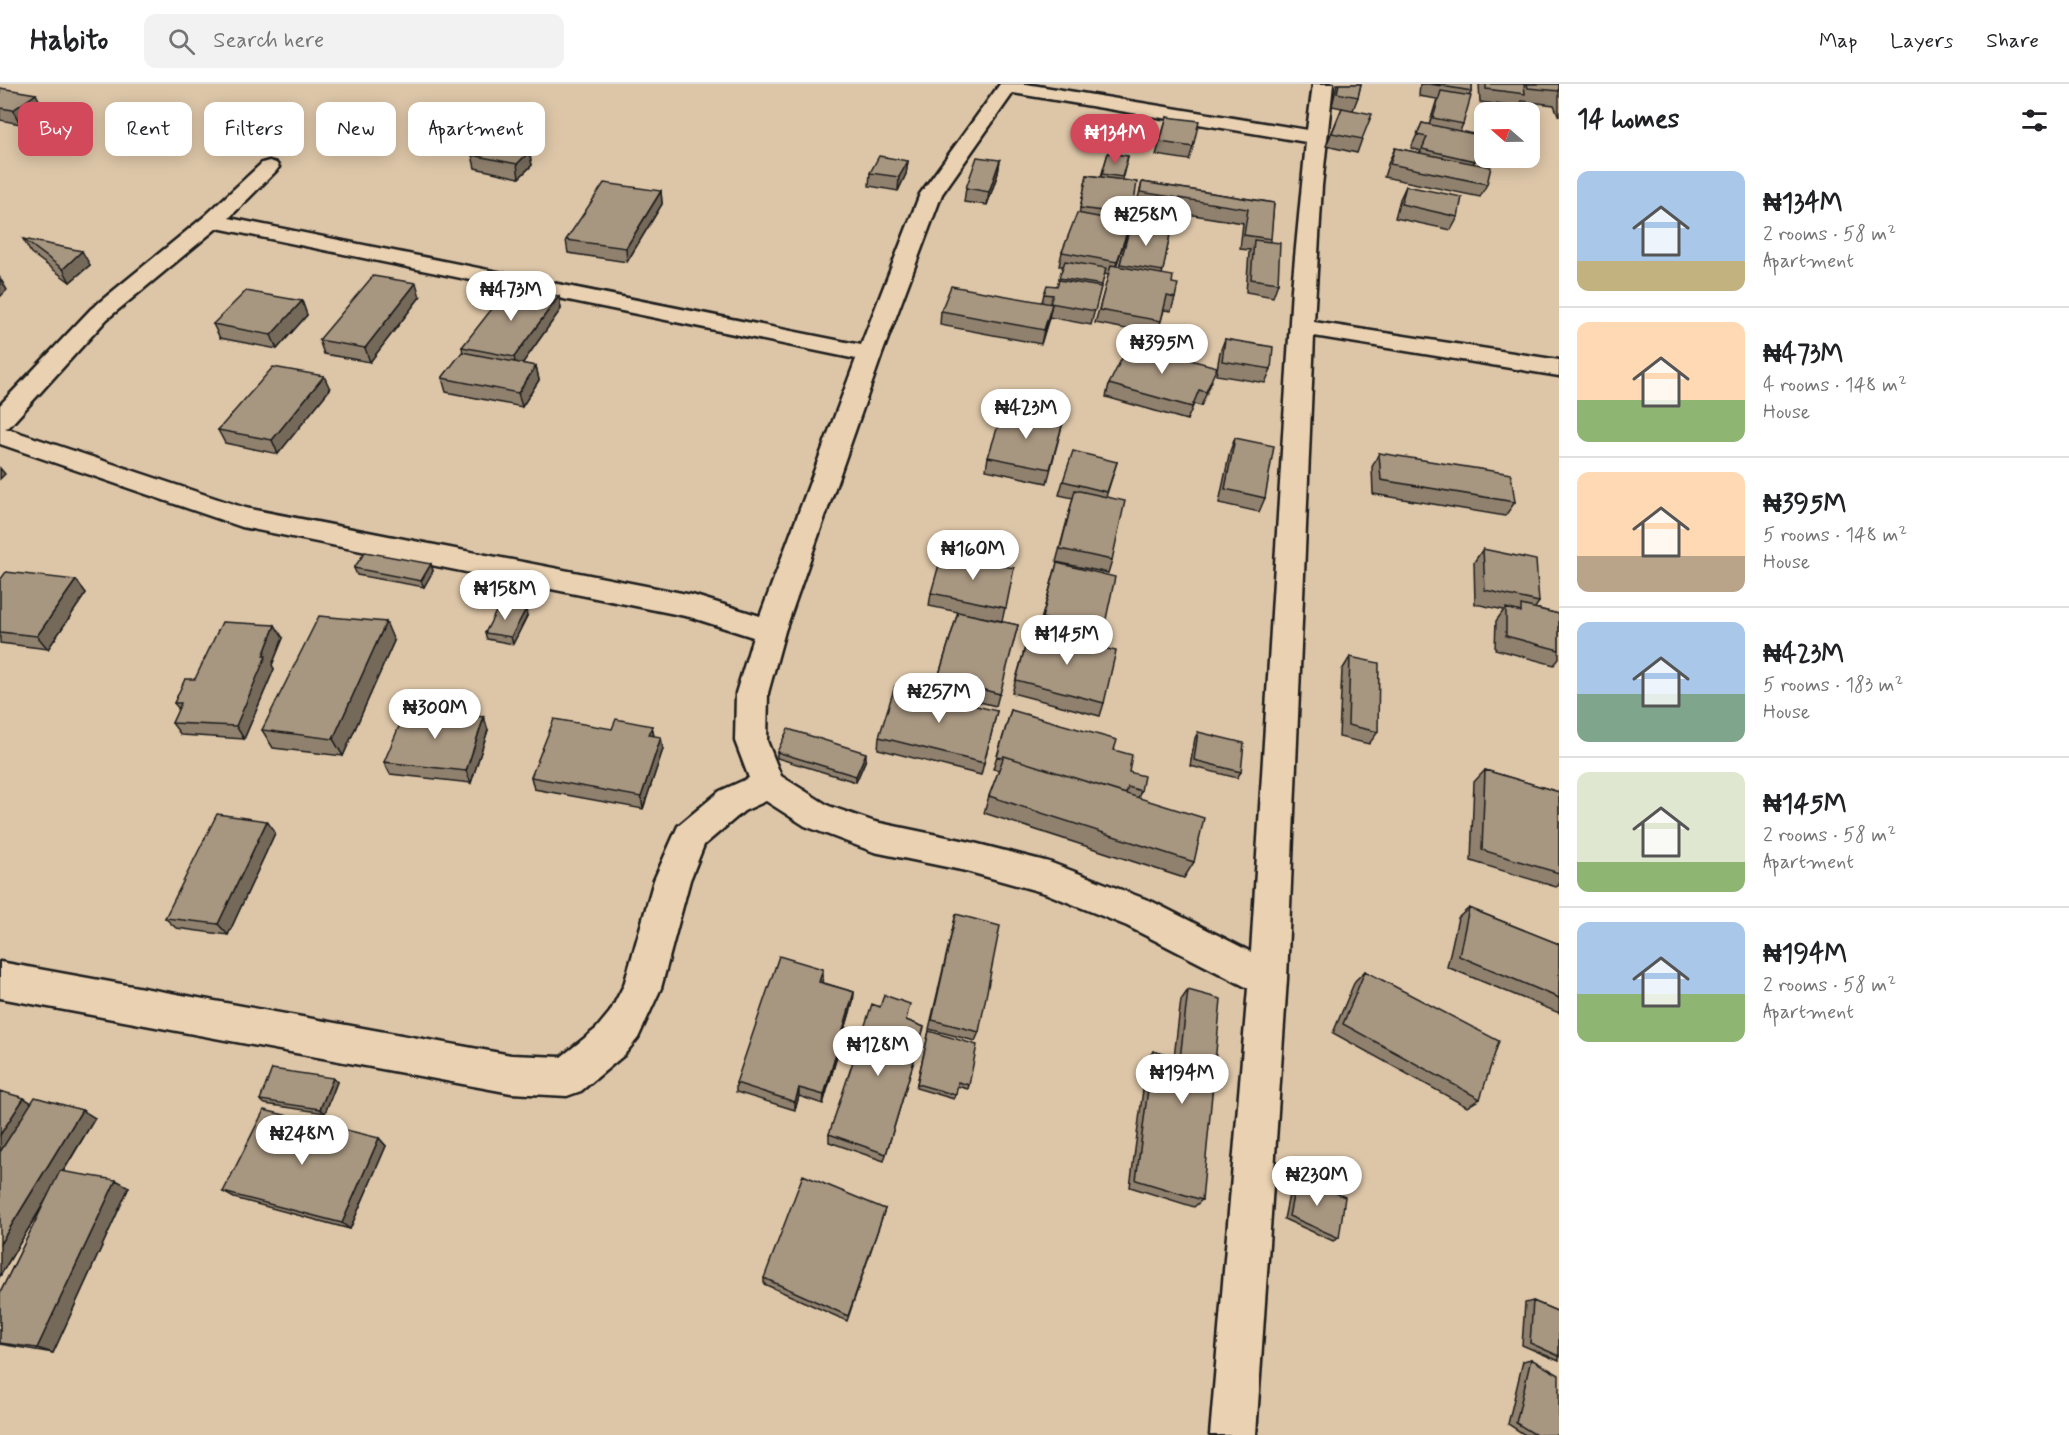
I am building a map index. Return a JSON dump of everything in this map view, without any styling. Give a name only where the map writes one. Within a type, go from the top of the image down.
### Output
[{"type":"street","points":[[1233,1435],[1268,979],[1289,624],[1303,327],[1315,137],[1323,84]]},
{"type":"street","points":[[1268,979],[1140,914],[1059,882],[966,856],[874,837],[817,816],[768,785],[751,741],[752,693],[770,631],[870,354],[931,194],[1010,85],[1315,137]]},
{"type":"street","points":[[0,421],[99,314],[213,221],[269,167]]},
{"type":"street","points":[[213,221],[870,354]]},
{"type":"street","points":[[1303,327],[1559,368]]},
{"type":"street","points":[[0,435],[242,517],[692,606],[770,631]]},
{"type":"street","points":[[0,980],[511,1074],[567,1077],[610,1042],[624,1025],[642,988],[672,880],[690,836],[732,801],[768,785]]},
{"type":"building","points":[[1339,84],[1361,84],[1358,97],[1337,93]]},
{"type":"building","points":[[1430,84],[1472,84],[1472,91]]},
{"type":"building","points":[[1486,84],[1524,84],[1525,94],[1486,89]]},
{"type":"building","points":[[1527,84],[1559,84],[1559,91],[1528,88]]},
{"type":"building","points":[[0,88],[36,94],[24,102],[18,102],[18,107],[13,110],[0,108]]},
{"type":"building","points":[[1441,91],[1471,96],[1463,124],[1433,118]]},
{"type":"building","points":[[1342,108],[1372,114],[1362,139],[1332,133]]},
{"type":"building","points":[[1167,117],[1199,121],[1193,147],[1160,142]]},
{"type":"building","points":[[1422,123],[1474,134],[1474,161],[1422,149],[1427,137],[1417,135]]},
{"type":"building","points":[[1395,148],[1474,164],[1474,168],[1491,168],[1487,184],[1390,164]]},
{"type":"building","points":[[1108,153],[1128,156],[1122,177],[1102,174]]},
{"type":"building","points":[[477,156],[525,156],[517,164]]},
{"type":"building","points":[[879,156],[908,161],[899,177],[870,173]]},
{"type":"building","points":[[977,157],[1000,160],[989,192],[966,188]]},
{"type":"building","points":[[1087,175],[1137,182],[1132,215],[1080,208]]},
{"type":"building","points":[[1142,182],[1274,203],[1271,239],[1244,235],[1248,209],[1140,192]]},
{"type":"building","points":[[604,183],[661,191],[626,248],[566,240]]},
{"type":"building","points":[[1406,186],[1462,197],[1458,217],[1401,204]]},
{"type":"building","points":[[1077,213],[1130,223],[1117,262],[1062,252]]},
{"type":"building","points":[[1131,223],[1171,229],[1163,271],[1120,264]]},
{"type":"building","points":[[23,239],[82,251],[63,269]]},
{"type":"building","points":[[1254,240],[1280,243],[1278,283],[1251,279]]},
{"type":"building","points":[[1065,261],[1106,268],[1102,285],[1059,278]]},
{"type":"building","points":[[1111,265],[1173,276],[1172,283],[1178,284],[1175,298],[1167,296],[1161,321],[1099,310]]},
{"type":"building","points":[[373,276],[416,283],[365,348],[319,340]]},
{"type":"building","points":[[1059,280],[1101,287],[1095,311],[1050,303],[1053,295],[1044,294],[1047,285],[1057,286]]},
{"type":"building","points":[[951,286],[1052,304],[1044,330],[941,311]]},
{"type":"building","points":[[509,287],[559,296],[514,357],[462,347]]},
{"type":"building","points":[[246,291],[302,301],[271,335],[213,324]]},
{"type":"building","points":[[1225,339],[1273,347],[1271,369],[1222,361]]},
{"type":"building","points":[[1129,344],[1217,367],[1206,392],[1199,390],[1192,407],[1109,384]]},
{"type":"building","points":[[462,352],[536,366],[518,393],[442,378]]},
{"type":"building","points":[[273,367],[324,376],[272,440],[218,430]]},
{"type":"building","points":[[1003,410],[1063,422],[1050,469],[988,457]]},
{"type":"building","points":[[1235,438],[1274,446],[1265,498],[1225,489]]},
{"type":"building","points":[[1073,451],[1117,462],[1107,492],[1063,481]]},
{"type":"building","points":[[1379,453],[1511,474],[1515,502],[1381,480]]},
{"type":"building","points":[[1075,490],[1125,501],[1112,560],[1060,549]]},
{"type":"building","points":[[1483,549],[1536,560],[1539,602],[1485,590]]},
{"type":"building","points":[[365,552],[431,564],[421,581],[354,568]]},
{"type":"building","points":[[942,554],[1014,568],[1006,608],[931,593]]},
{"type":"building","points":[[1057,563],[1115,577],[1103,633],[1042,618]]},
{"type":"building","points":[[6,572],[76,580],[37,636],[0,632],[0,580]]},
{"type":"building","points":[[500,604],[526,609],[511,637],[485,633]]},
{"type":"building","points":[[1521,605],[1559,614],[1559,650],[1506,636],[1506,608],[1521,612]]},
{"type":"building","points":[[958,612],[1018,625],[1000,694],[938,678]]},
{"type":"building","points":[[319,616],[386,622],[333,739],[262,730]]},
{"type":"building","points":[[222,622],[275,625],[263,656],[266,656],[236,726],[172,723],[181,703],[174,703],[185,679],[195,679]]},
{"type":"building","points":[[1030,630],[1116,651],[1104,703],[1016,680]]},
{"type":"building","points":[[1350,657],[1379,663],[1378,732],[1348,725]]},
{"type":"building","points":[[895,686],[997,711],[984,763],[879,737]]},
{"type":"building","points":[[406,710],[484,717],[466,771],[384,762]]},
{"type":"building","points":[[1011,710],[1117,740],[1114,750],[1132,755],[1129,772],[1144,776],[1141,791],[1128,787],[1126,794],[1004,756],[1003,758],[997,757]]},
{"type":"building","points":[[554,719],[612,729],[616,719],[652,726],[649,735],[661,737],[641,797],[531,777]]},
{"type":"building","points":[[788,729],[866,753],[856,776],[777,752]]},
{"type":"building","points":[[1198,732],[1244,743],[1241,772],[1194,760]]},
{"type":"building","points":[[1004,756],[1204,818],[1194,862],[989,796]]},
{"type":"building","points":[[1485,770],[1559,792],[1559,873],[1482,850]]},
{"type":"building","points":[[217,814],[267,821],[218,924],[165,918]]},
{"type":"building","points":[[1469,908],[1559,944],[1559,998],[1459,956]]},
{"type":"building","points":[[956,914],[1000,926],[979,1032],[932,1020]]},
{"type":"building","points":[[779,956],[823,969],[819,982],[854,992],[824,1095],[799,1088],[795,1102],[736,1083]]},
{"type":"building","points":[[1365,971],[1499,1041],[1480,1099],[1343,1024]]},
{"type":"building","points":[[1188,990],[1221,999],[1202,1200],[1136,1180],[1153,1051],[1180,1059]]},
{"type":"building","points":[[884,995],[910,1004],[906,1020],[924,1027],[886,1154],[829,1134],[872,1004],[880,1007]]},
{"type":"building","points":[[929,1031],[977,1045],[969,1085],[958,1082],[956,1095],[917,1084]]},
{"type":"building","points":[[272,1069],[333,1078],[320,1109],[260,1100]]},
{"type":"building","points":[[0,1091],[24,1098],[0,1135]]},
{"type":"building","points":[[35,1097],[82,1110],[0,1244],[0,1152]]},
{"type":"building","points":[[264,1110],[379,1138],[342,1223],[223,1192]]},
{"type":"building","points":[[60,1171],[116,1180],[37,1348],[0,1343],[0,1293]]},
{"type":"building","points":[[803,1175],[885,1209],[848,1316],[764,1278]]},
{"type":"building","points":[[1297,1176],[1345,1197],[1339,1238],[1289,1216]]},
{"type":"building","points":[[1533,1301],[1559,1312],[1559,1356],[1530,1343]]},
{"type":"building","points":[[1531,1359],[1559,1375],[1559,1435],[1536,1435],[1516,1423]]}]
